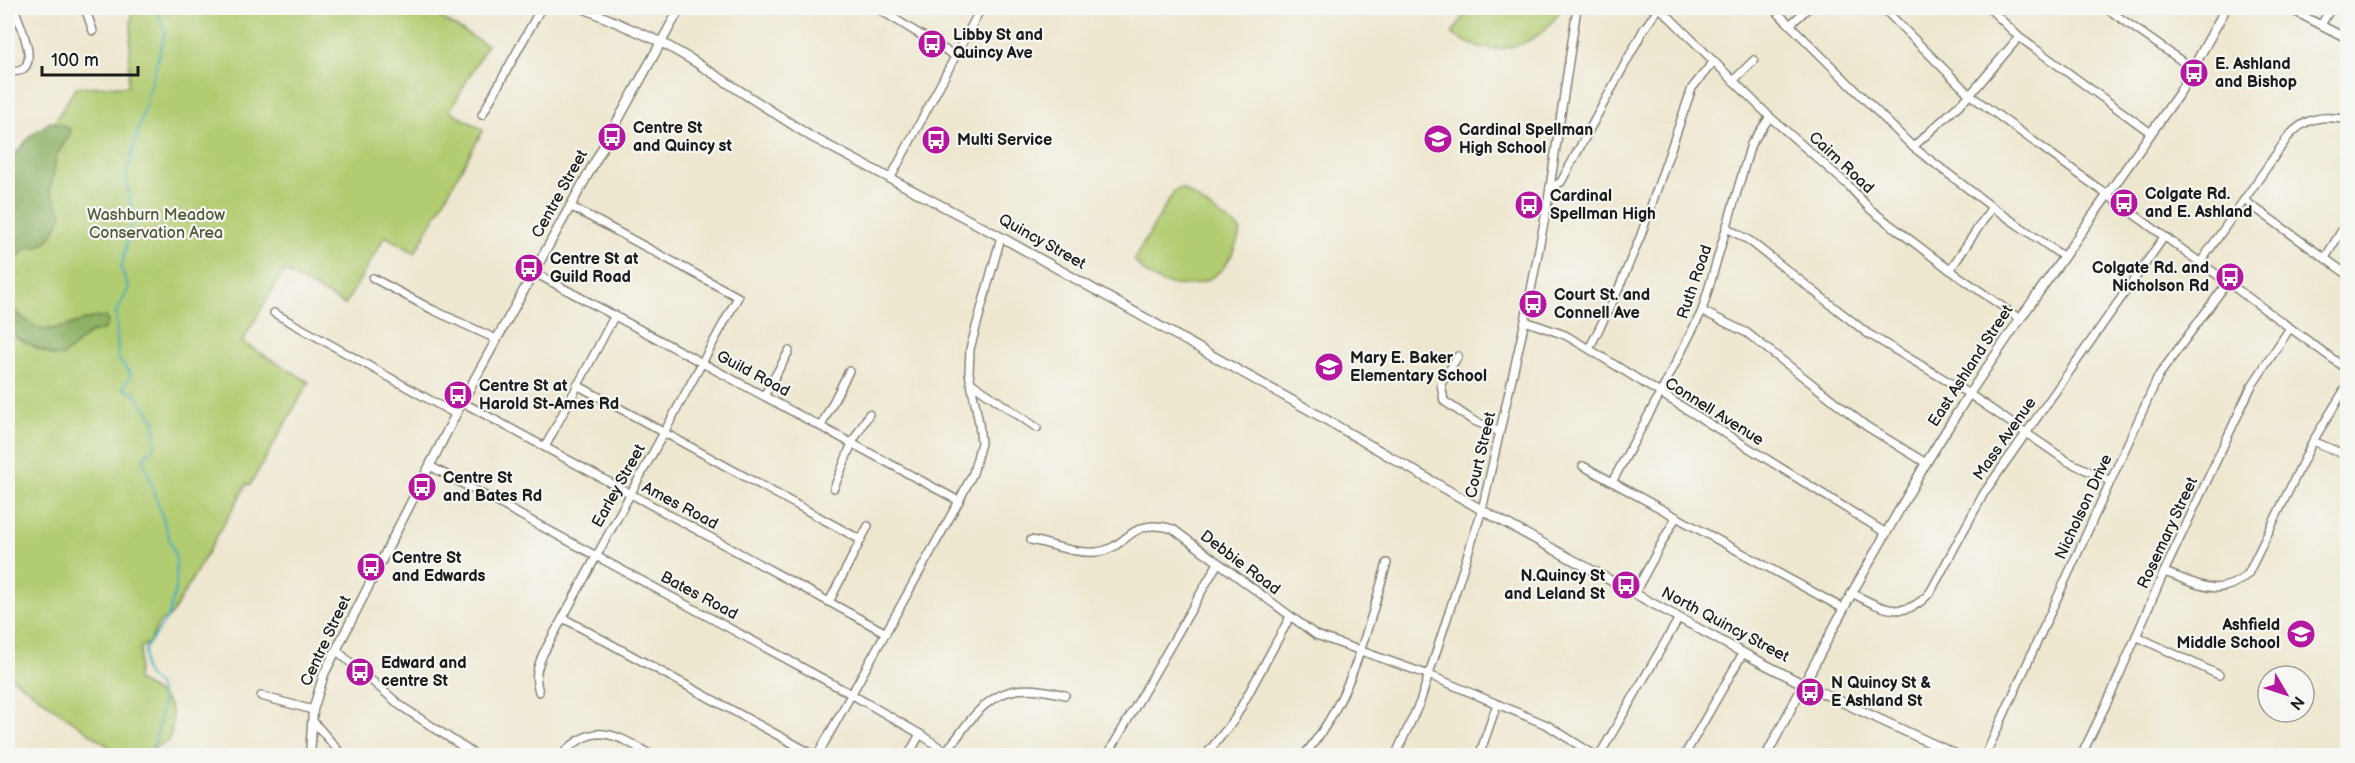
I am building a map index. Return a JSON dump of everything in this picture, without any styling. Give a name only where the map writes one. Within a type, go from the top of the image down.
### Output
[{"type":"main road","name":"Quincy Street","points":[[583,8],[661,42],[810,136],[1001,237],[1482,510]]},
{"type":"main road","name":"Centre Street","points":[[310,756],[313,710],[324,674],[455,414],[680,8]]},
{"type":"main road","name":"East Ashland Street","points":[[1766,756],[1852,593],[1926,463],[2020,319],[2151,133],[2193,69],[2226,8]]},
{"type":"main road","name":"North Quincy Street","points":[[1482,510],[1803,684],[1959,756]]},
{"type":"street","points":[[8,71],[16,72],[28,63],[27,46],[14,8]]},
{"type":"street","points":[[85,8],[93,31]]},
{"type":"street","points":[[482,116],[541,8]]},
{"type":"street","points":[[877,8],[955,56]]},
{"type":"street","points":[[890,179],[981,8]]},
{"type":"street","name":"Court Street","points":[[1395,756],[1409,728],[1429,675],[1482,510],[1525,321],[1550,188],[1577,8]]},
{"type":"street","points":[[1550,188],[1561,182],[1644,29],[1659,8]]},
{"type":"street","name":"Cairn Road","points":[[1659,8],[1770,117],[1848,185],[1871,210],[2020,319]]},
{"type":"street","points":[[1773,8],[1913,147],[1992,207],[2064,257]]},
{"type":"street","points":[[1791,24],[1808,8]]},
{"type":"street","points":[[1883,8],[1970,94],[2348,370]]},
{"type":"street","points":[[1989,8],[2019,37],[2151,133]]},
{"type":"street","points":[[2106,8],[2193,69]]},
{"type":"street","points":[[2288,8],[2348,39]]},
{"type":"street","points":[[2322,25],[2331,8]]},
{"type":"street","points":[[1913,147],[1970,94],[2019,37]]},
{"type":"street","points":[[1733,81],[1754,60]]},
{"type":"street","points":[[1589,349],[1616,295],[1641,235],[1692,88],[1713,61]]},
{"type":"street","name":"Ruth Road","points":[[1612,482],[1702,311],[1751,144],[1770,117]]},
{"type":"street","points":[[2200,263],[2298,126],[2318,118],[2348,120]]},
{"type":"street","points":[[2244,200],[2348,275]]},
{"type":"street","name":"Earley Street","points":[[539,692],[536,672],[563,618],[738,297],[570,206]]},
{"type":"street","points":[[1950,270],[1992,207]]},
{"type":"street","points":[[2325,258],[2348,220]]},
{"type":"street","points":[[1727,228],[1750,241],[1867,333],[1969,394],[2067,460],[2110,481]]},
{"type":"street","points":[[563,618],[817,756],[973,473],[981,443],[968,365],[971,342],[1001,237]]},
{"type":"street","name":"Mass Avenue","points":[[1852,593],[1876,606],[1895,610],[1907,609],[1925,599],[1932,591],[1984,493],[2164,237]]},
{"type":"street","name":"Guild Road","points":[[533,272],[959,501]]},
{"type":"street","points":[[373,278],[433,310],[496,339]]},
{"type":"street","name":"Nicholson Drive","points":[[1985,756],[2160,375],[2227,283]]},
{"type":"street","points":[[1702,311],[1747,333],[1866,426],[1926,463]]},
{"type":"street","points":[[274,313],[455,414]]},
{"type":"street","points":[[545,447],[615,315]]},
{"type":"street","name":"Connell Avenue","points":[[1525,321],[1565,335],[1589,349],[1886,533]]},
{"type":"street","name":"Rosemary Street","points":[[2081,756],[2112,692],[2164,572],[2252,387],[2290,328]]},
{"type":"street","points":[[764,396],[789,351]]},
{"type":"street","points":[[1458,356],[1441,384],[1444,401],[1472,420],[1500,432]]},
{"type":"street","points":[[821,426],[849,371]]},
{"type":"street","points":[[970,382],[1037,428]]},
{"type":"street","points":[[2164,572],[2214,589],[2236,584],[2248,574],[2313,441],[2348,384]]},
{"type":"street","points":[[577,385],[861,540]]},
{"type":"street","name":"Ames Road","points":[[462,402],[886,633]]},
{"type":"street","points":[[834,488],[852,443],[869,414]]},
{"type":"street","points":[[2313,441],[2348,456]]},
{"type":"street","name":"Bates Road","points":[[430,466],[851,694],[949,753]]},
{"type":"street","points":[[1583,466],[1844,609]]},
{"type":"street","points":[[1634,594],[1676,517]]},
{"type":"street","name":"Debbie Road","points":[[1031,540],[1086,552],[1098,552],[1142,527],[1158,525],[1173,530],[1316,635],[1429,675],[1547,725],[1598,756]]},
{"type":"street","points":[[829,602],[868,526]]},
{"type":"street","points":[[1107,756],[1218,563]]},
{"type":"street","points":[[1303,756],[1315,742],[1350,682],[1387,563]]},
{"type":"street","points":[[1205,756],[1234,720],[1290,616]]},
{"type":"street","points":[[1598,756],[1679,618]]},
{"type":"street","points":[[2136,636],[2218,675]]},
{"type":"street","points":[[336,650],[401,706],[477,756]]},
{"type":"street","points":[[1684,756],[1743,653]]},
{"type":"street","points":[[949,753],[978,711],[997,696],[1025,687],[1065,695]]},
{"type":"street","points":[[261,696],[313,710]]},
{"type":"street","points":[[1479,756],[1497,704]]},
{"type":"street","points":[[313,721],[343,756]]},
{"type":"street","points":[[561,756],[582,737],[597,733],[615,735],[653,756]]},
{"type":"street","points":[[908,756],[920,734]]},
{"type":"green space","name":"Washburn Meadow Conservation Area","points":[[132,8],[438,8],[445,11],[441,18],[487,45],[450,111],[483,130],[415,253],[385,236],[345,305],[284,271],[242,342],[309,382],[172,614],[166,620],[160,621],[149,643],[141,647],[137,680],[168,703],[173,718],[169,741],[156,746],[153,755],[120,755],[8,675],[8,214],[43,141],[76,87],[128,86]]},
{"type":"green space","points":[[1469,8],[1561,8],[1546,29],[1536,36],[1524,43],[1499,49],[1473,45],[1452,34]]},
{"type":"green space","points":[[50,122],[70,129],[70,134],[57,154],[50,191],[62,213],[48,241],[26,249],[18,258],[9,281],[9,297],[16,311],[26,321],[34,326],[47,329],[55,329],[91,318],[106,317],[108,322],[105,329],[90,333],[63,356],[53,356],[8,333],[8,163],[31,135]]},
{"type":"green space","points":[[1182,188],[1241,230],[1226,264],[1209,279],[1188,285],[1167,284],[1156,280],[1134,260],[1174,191]]},
{"type":"waterway","points":[[148,756],[156,739],[163,701],[158,685],[147,675],[144,668],[145,649],[168,617],[176,588],[176,559],[143,458],[155,446],[155,421],[135,394],[123,388],[131,374],[118,359],[116,313],[129,288],[121,269],[133,218],[126,176],[165,32],[156,8]]},
{"type":"waterway","points":[[2045,8],[2049,12]]},
{"type":"place","name":"Libby St and Quincy Ave","points":[[932,44]]},
{"type":"place","name":"E. Ashland and Bishop","points":[[2194,73]]},
{"type":"place","name":"Centre St and Quincy st","points":[[612,137]]},
{"type":"place","name":"Cardinal Spellman High School","points":[[1438,139]]},
{"type":"place","name":"Multi Service","points":[[936,140]]},
{"type":"place","name":"Colgate Rd. and E. Ashland","points":[[2124,203]]},
{"type":"place","name":"Cardinal Spellman High","points":[[1529,205]]},
{"type":"place","name":"Centre St at Guild Road","points":[[529,268]]},
{"type":"place","name":"Colgate Rd. and Nicholson Rd","points":[[2230,277]]},
{"type":"place","name":"Court St. and Connell Ave","points":[[1533,304]]},
{"type":"place","name":"Mary E. Baker Elementary School","points":[[1329,367]]},
{"type":"place","name":"Centre St at Harold St-Ames Rd","points":[[458,395]]},
{"type":"place","name":"Centre St and Bates Rd","points":[[422,487]]},
{"type":"place","name":"Centre St and Edwards","points":[[371,567]]},
{"type":"place","name":"N.Quincy St and Leland St","points":[[1626,585]]},
{"type":"place","name":"Ashfield Middle School","points":[[2301,634]]},
{"type":"place","name":"Edward and centre St","points":[[360,672]]},
{"type":"place","name":"N Quincy St & E Ashland St","points":[[1810,692]]}]
